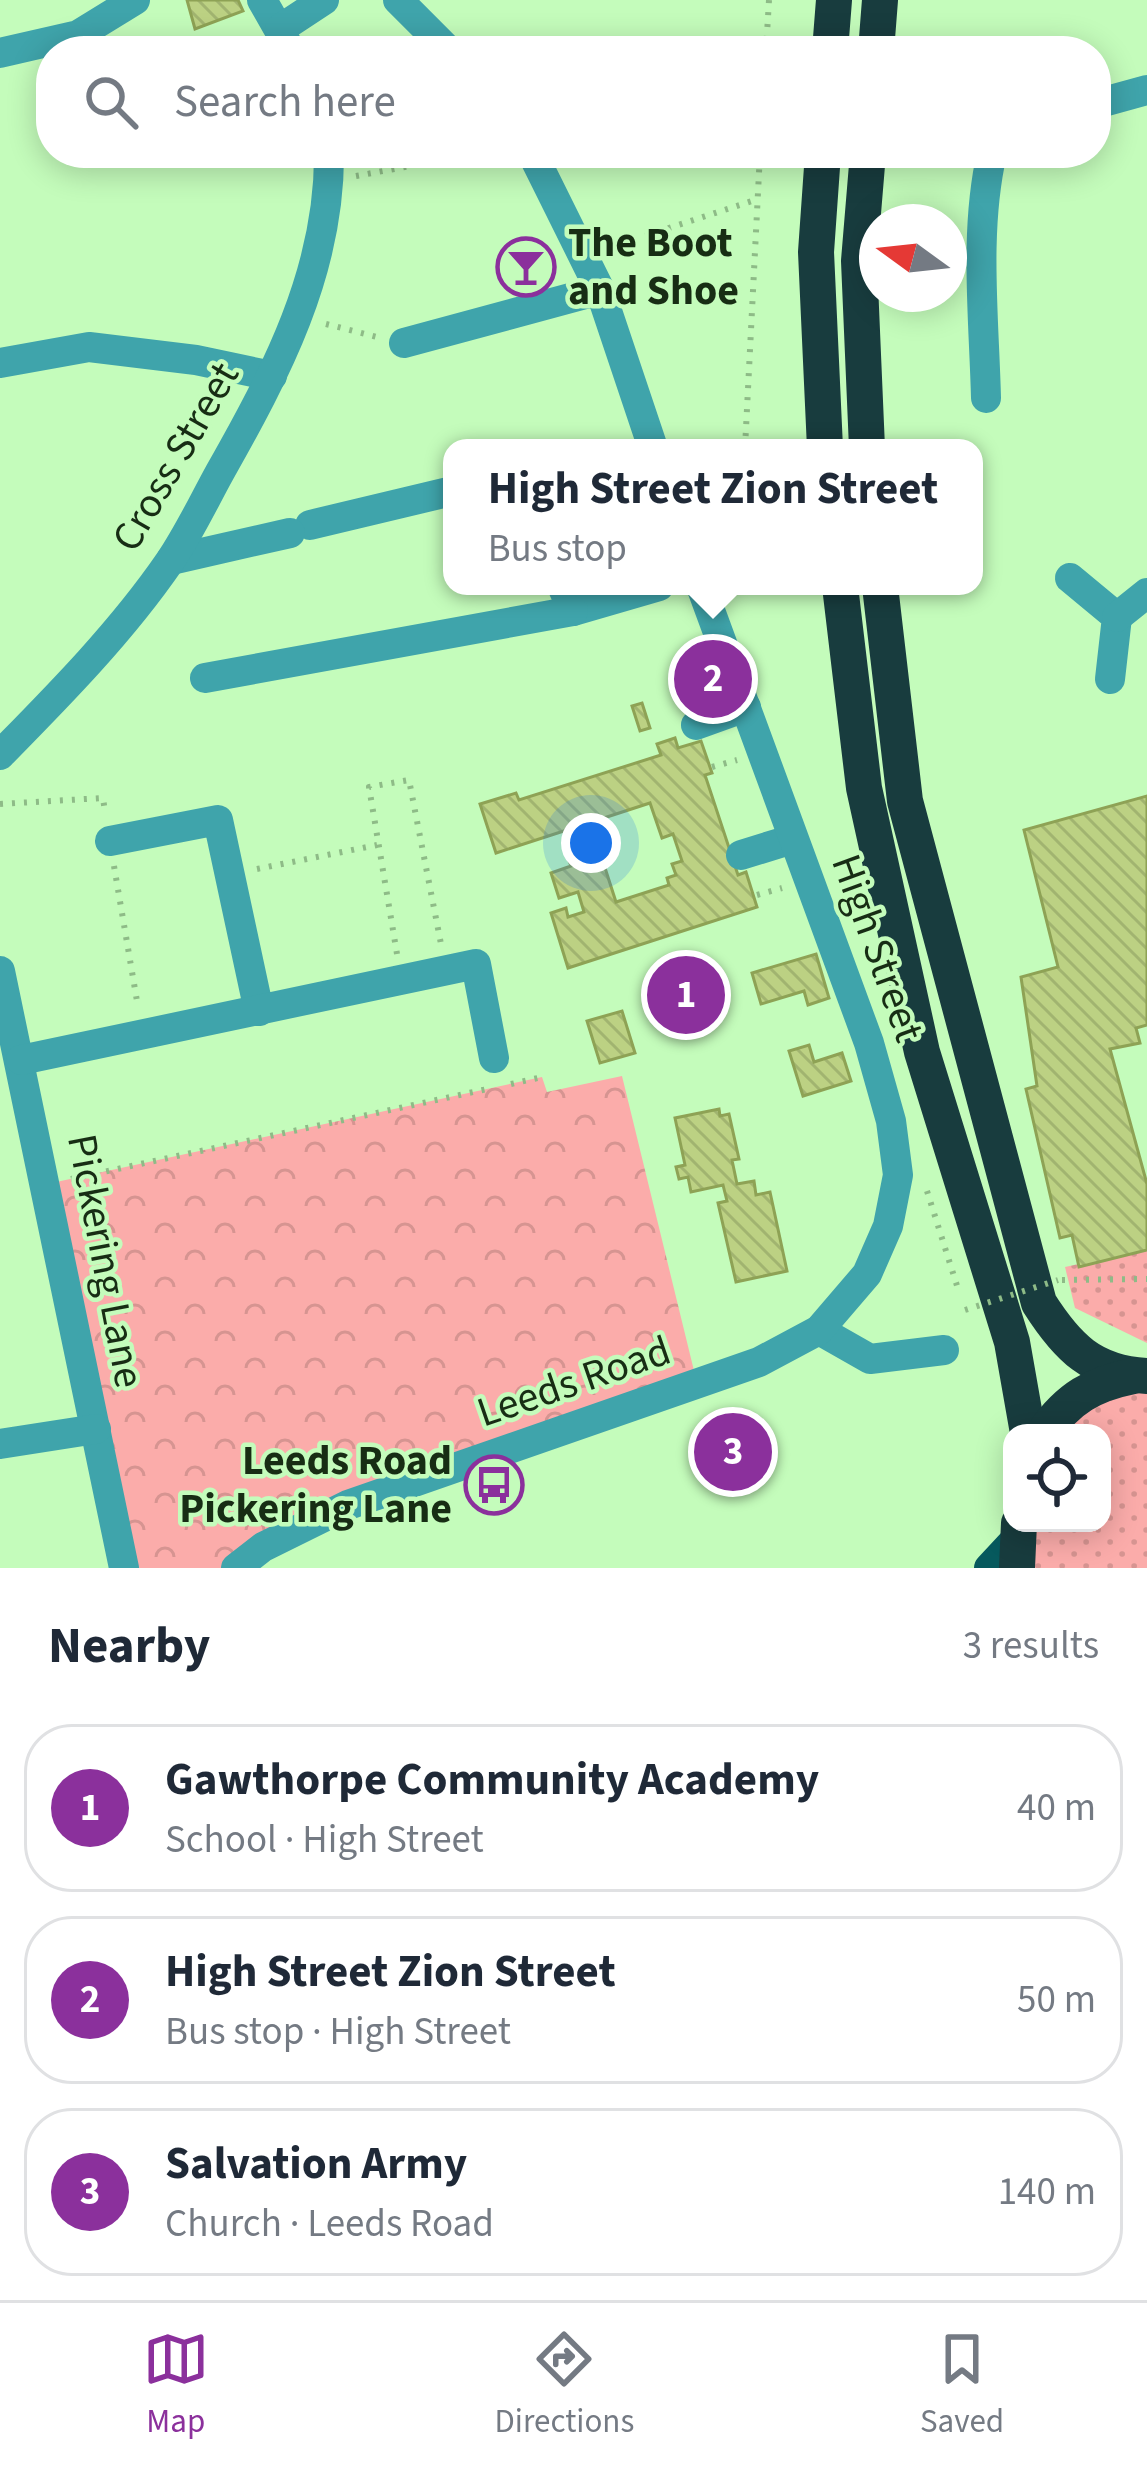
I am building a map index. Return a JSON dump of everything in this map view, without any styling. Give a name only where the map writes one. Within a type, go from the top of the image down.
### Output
[{"type":"highway","points":[[831,36],[834,0]]},
{"type":"highway","points":[[877,36],[880,0]]},
{"type":"highway","points":[[822,168],[816,252],[825,439]]},
{"type":"highway","points":[[867,168],[859,261],[867,439]]},
{"type":"highway","points":[[840,595],[864,788],[922,1052],[1012,1342],[1026,1424]]},
{"type":"highway","points":[[881,595],[905,801],[1039,1303],[1063,1341],[1093,1364],[1140,1376]]},
{"type":"highway","points":[[1052,1424],[1076,1396],[1102,1382],[1140,1376]]},
{"type":"main road","points":[[989,1568],[1017,1543]]},
{"type":"street","points":[[74,36],[135,0]]},
{"type":"street","points":[[262,0],[283,36]]},
{"type":"street","points":[[289,36],[324,0]]},
{"type":"street","points":[[398,0],[434,36]]},
{"type":"street","points":[[0,53],[36,45]]},
{"type":"street","points":[[1111,100],[1147,90]]},
{"type":"street","name":"Cross Street","points":[[0,755],[70,684],[171,560],[309,308],[331,215],[328,168]]},
{"type":"street","points":[[540,168],[600,290],[650,439]]},
{"type":"street","points":[[986,398],[983,291],[988,168]]},
{"type":"street","points":[[404,343],[600,290]]},
{"type":"street","points":[[0,363],[88,347],[196,360],[272,376]]},
{"type":"street","points":[[171,560],[443,493]]},
{"type":"street","points":[[1070,578],[1117,616]]},
{"type":"street","points":[[1110,679],[1117,616],[1147,593]]},
{"type":"street","name":"High Street","points":[[704,595],[869,1043],[891,1121],[898,1175],[888,1226],[867,1274],[820,1330]]},
{"type":"street","points":[[206,678],[567,599]]},
{"type":"street","points":[[696,725],[746,707]]},
{"type":"street","points":[[110,841],[218,820],[259,1011]]},
{"type":"street","points":[[741,855],[794,839]]},
{"type":"street","points":[[21,1060],[476,964],[494,1058]]},
{"type":"street","name":"Pickering Lane","points":[[0,970],[124,1568]]},
{"type":"street","points":[[820,1330],[870,1359],[944,1350]]},
{"type":"street","name":"Leeds Road","points":[[236,1568],[262,1547],[348,1505],[759,1362],[820,1330]]},
{"type":"street","points":[[0,1444],[96,1429]]},
{"type":"path","points":[[767,36],[770,0]]},
{"type":"path","points":[[745,439],[759,168]]},
{"type":"path","points":[[584,256],[758,199]]},
{"type":"path","points":[[309,308],[404,343]]},
{"type":"path","points":[[402,982],[369,788],[409,780],[446,971]]},
{"type":"path","points":[[0,804],[103,798],[142,1035]]},
{"type":"path","points":[[228,875],[377,845]]},
{"type":"path","points":[[47,1184],[542,1077]]},
{"type":"path","points":[[926,1189],[965,1310],[1058,1280],[1147,1279]]},
{"type":"green space","points":[[622,1076],[697,1383],[348,1505],[236,1568],[124,1568],[47,1184],[542,1077],[547,1092]]},
{"type":"green space","points":[[1147,1249],[1147,1343],[1075,1308],[1065,1267]]},
{"type":"green space","points":[[1147,1376],[1147,1568],[1017,1568],[1019,1532],[1111,1532],[1111,1424],[1060,1424]]},
{"type":"building","points":[[187,0],[238,0],[243,11],[195,29]]},
{"type":"building","points":[[642,703],[650,728],[640,731],[632,706]]},
{"type":"building","points":[[675,738],[678,748],[701,741],[712,773],[705,775],[738,875],[746,872],[757,907],[568,968],[551,913],[566,908],[568,917],[584,912],[578,892],[559,898],[551,873],[571,866],[566,853],[597,843],[616,902],[669,885],[667,878],[676,875],[672,864],[682,861],[673,834],[662,838],[650,803],[496,853],[480,804],[516,793],[519,800],[661,755],[657,744]]},
{"type":"building","points":[[1147,796],[1147,1025],[1136,1028],[1140,1043],[1110,1049],[1147,1184],[1147,1250],[1079,1267],[1072,1235],[1060,1238],[1026,1089],[1037,1086],[1021,977],[1058,967],[1024,830]]},
{"type":"building","points":[[816,954],[829,998],[808,1005],[804,991],[761,1004],[752,973]]},
{"type":"building","points":[[622,1011],[635,1053],[600,1063],[587,1021]]},
{"type":"building","points":[[809,1045],[814,1062],[842,1053],[851,1081],[803,1096],[789,1051]]},
{"type":"building","points":[[719,1109],[720,1116],[729,1114],[739,1159],[732,1160],[737,1184],[754,1181],[756,1195],[770,1192],[787,1271],[736,1282],[718,1203],[727,1201],[723,1185],[691,1192],[688,1177],[679,1179],[676,1167],[685,1165],[675,1118]]},
{"type":"building","points":[[754,1420],[769,1465],[713,1484],[698,1440]]},
{"type":"place","name":"The Boot and Shoe","points":[[526,267]]},
{"type":"place","name":"High Street Zion Street","points":[[713,679]]},
{"type":"place","name":"Gawthorpe Community Academy","points":[[686,995]]},
{"type":"place","name":"Salvation Army","points":[[733,1452]]},
{"type":"place","name":"Leeds Road Pickering Lane","points":[[494,1485]]}]
